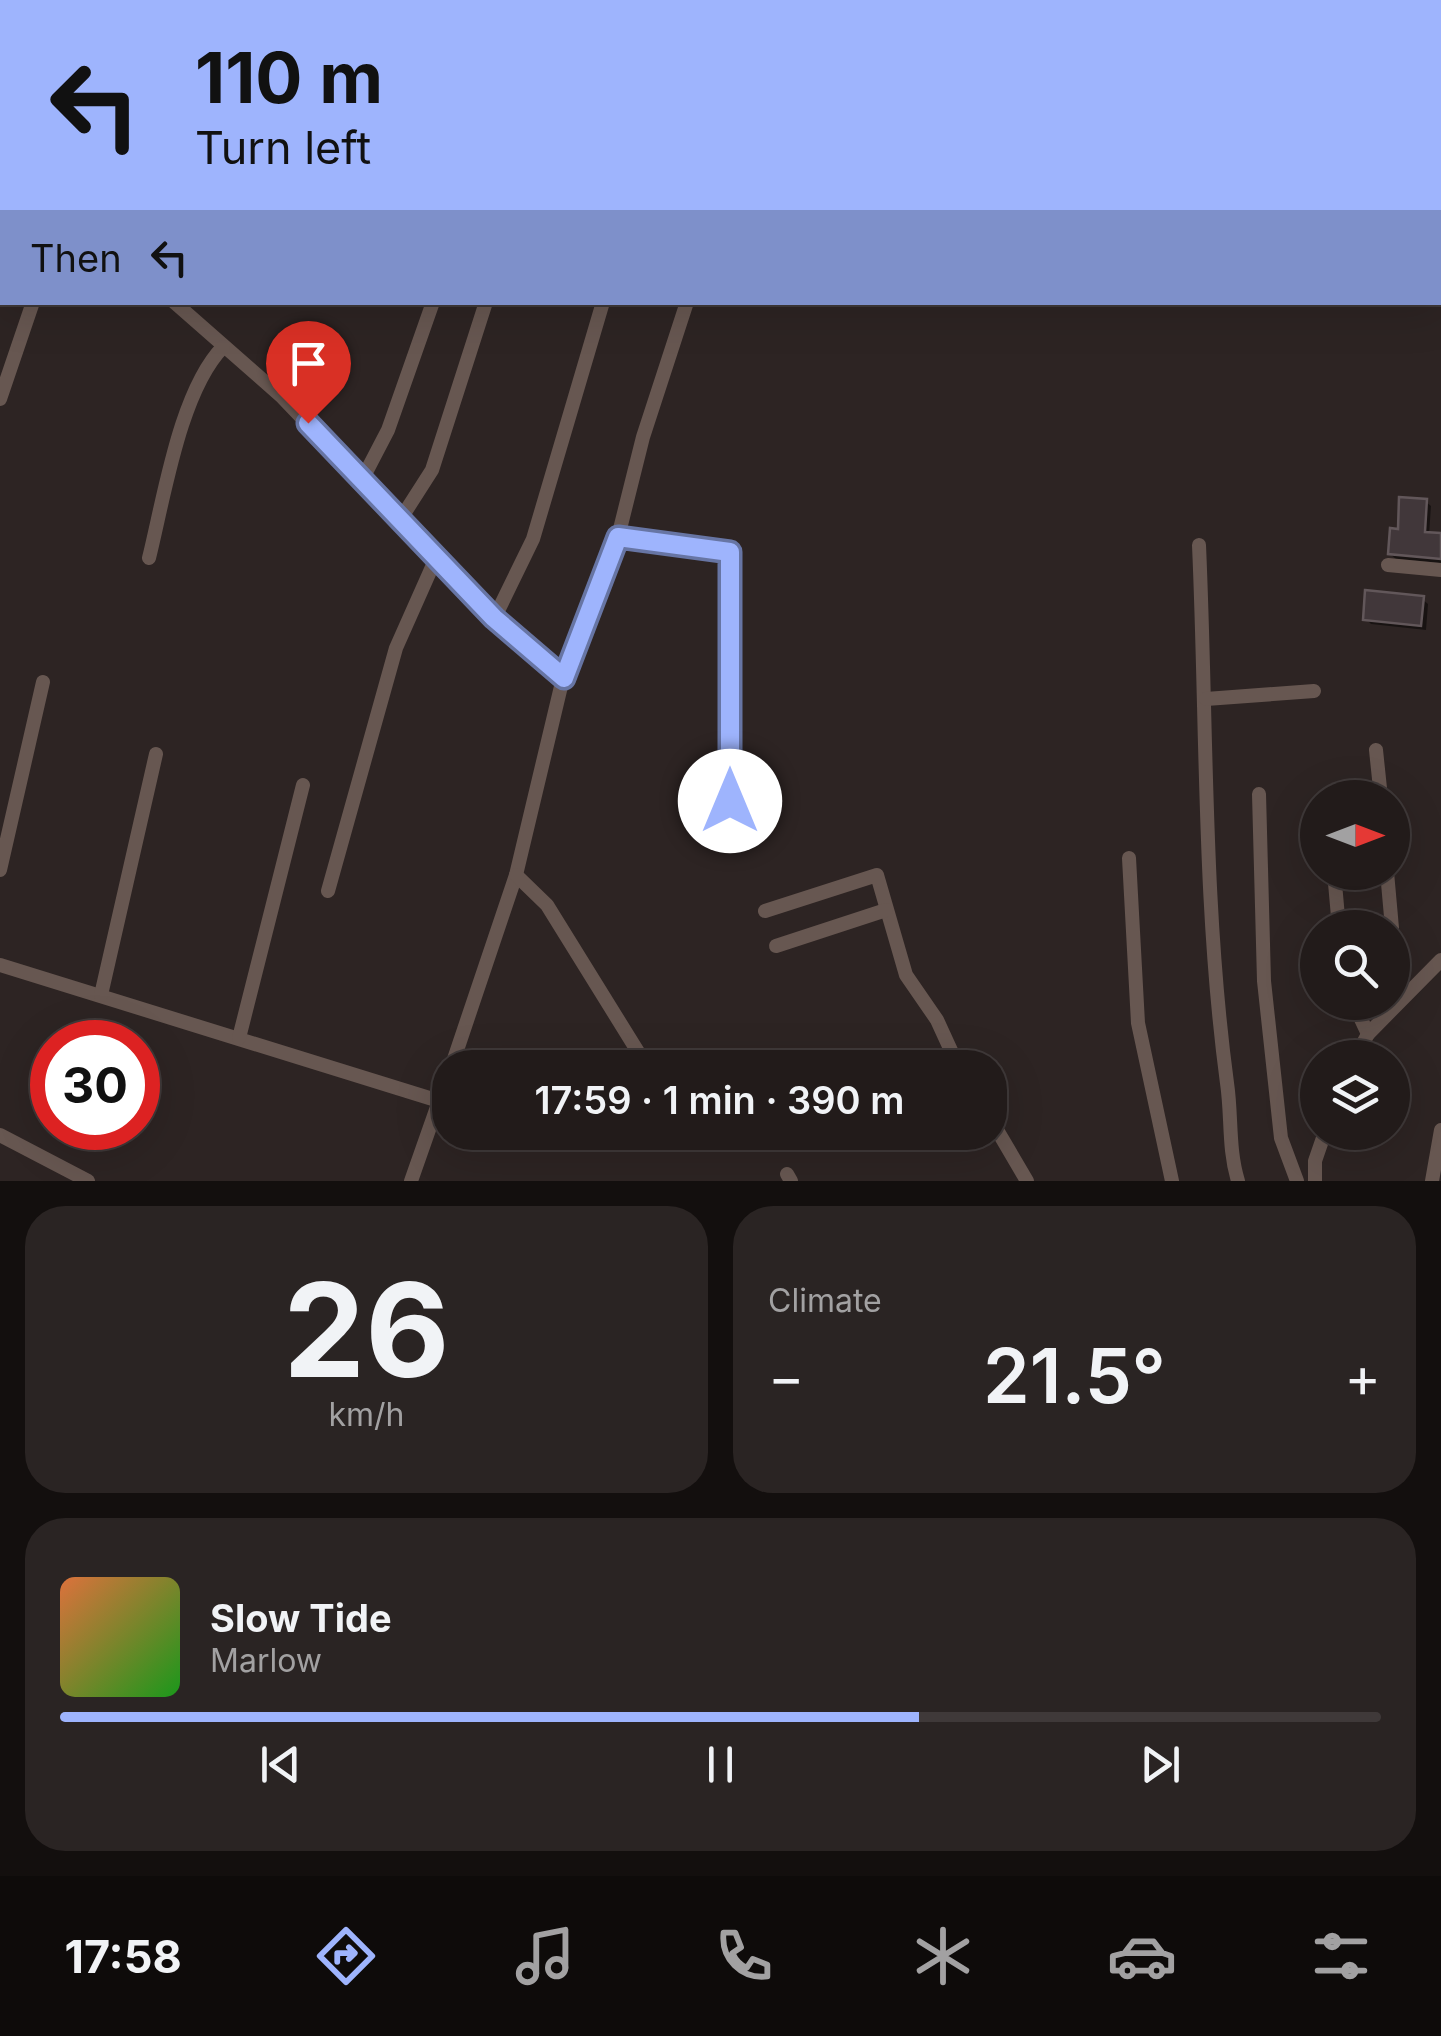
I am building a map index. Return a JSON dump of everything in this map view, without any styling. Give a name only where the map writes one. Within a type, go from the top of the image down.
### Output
[{"type":"street","points":[[0,399],[32,305]]},
{"type":"street","points":[[177,305],[281,396],[494,618],[564,678]]},
{"type":"street","points":[[363,478],[388,430],[432,305]]},
{"type":"street","points":[[400,520],[432,470],[485,305]]},
{"type":"street","points":[[494,618],[534,539],[602,305]]},
{"type":"street","points":[[456,1050],[516,875],[564,678],[618,537],[643,437],[686,305]]},
{"type":"street","points":[[148,558],[184,427],[208,363],[224,347]]},
{"type":"street","points":[[618,537],[730,552],[730,801]]},
{"type":"street","points":[[1198,545],[1206,698],[1208,910],[1228,1090],[1230,1154],[1238,1181]]},
{"type":"street","points":[[328,890],[350,798],[396,648],[436,558]]},
{"type":"street","points":[[1388,565],[1441,570]]},
{"type":"street","points":[[0,870],[43,682]]},
{"type":"street","points":[[1206,698],[1314,691]]},
{"type":"street","points":[[1376,750],[1378,780]]},
{"type":"street","points":[[101,995],[156,754]]},
{"type":"street","points":[[239,1038],[303,785]]},
{"type":"street","points":[[1259,794],[1264,981],[1281,1138],[1297,1181]]},
{"type":"street","points":[[1130,858],[1138,1023],[1172,1181]]},
{"type":"street","points":[[516,875],[546,905],[637,1050]]},
{"type":"street","points":[[765,912],[877,875],[906,975],[938,1020],[951,1050]]},
{"type":"street","points":[[776,946],[886,910]]},
{"type":"street","points":[[1365,1040],[1441,960]]},
{"type":"street","points":[[0,965],[432,1098]]},
{"type":"street","points":[[1362,1020],[1368,1034]]},
{"type":"street","points":[[411,1181],[432,1123]]},
{"type":"street","points":[[1432,1181],[1441,1130]]},
{"type":"street","points":[[0,1135],[88,1181]]},
{"type":"street","points":[[1007,1147],[1027,1181]]},
{"type":"street","points":[[1314,1181],[1319,1150]]},
{"type":"building","points":[[1399,497],[1427,499],[1425,532],[1441,533],[1441,559],[1388,554],[1390,528],[1398,529]]},
{"type":"building","points":[[1365,590],[1424,596],[1421,626],[1363,620]]},
{"type":"route","points":[[308,423],[494,618],[564,678],[618,537],[730,552],[730,801]]}]
